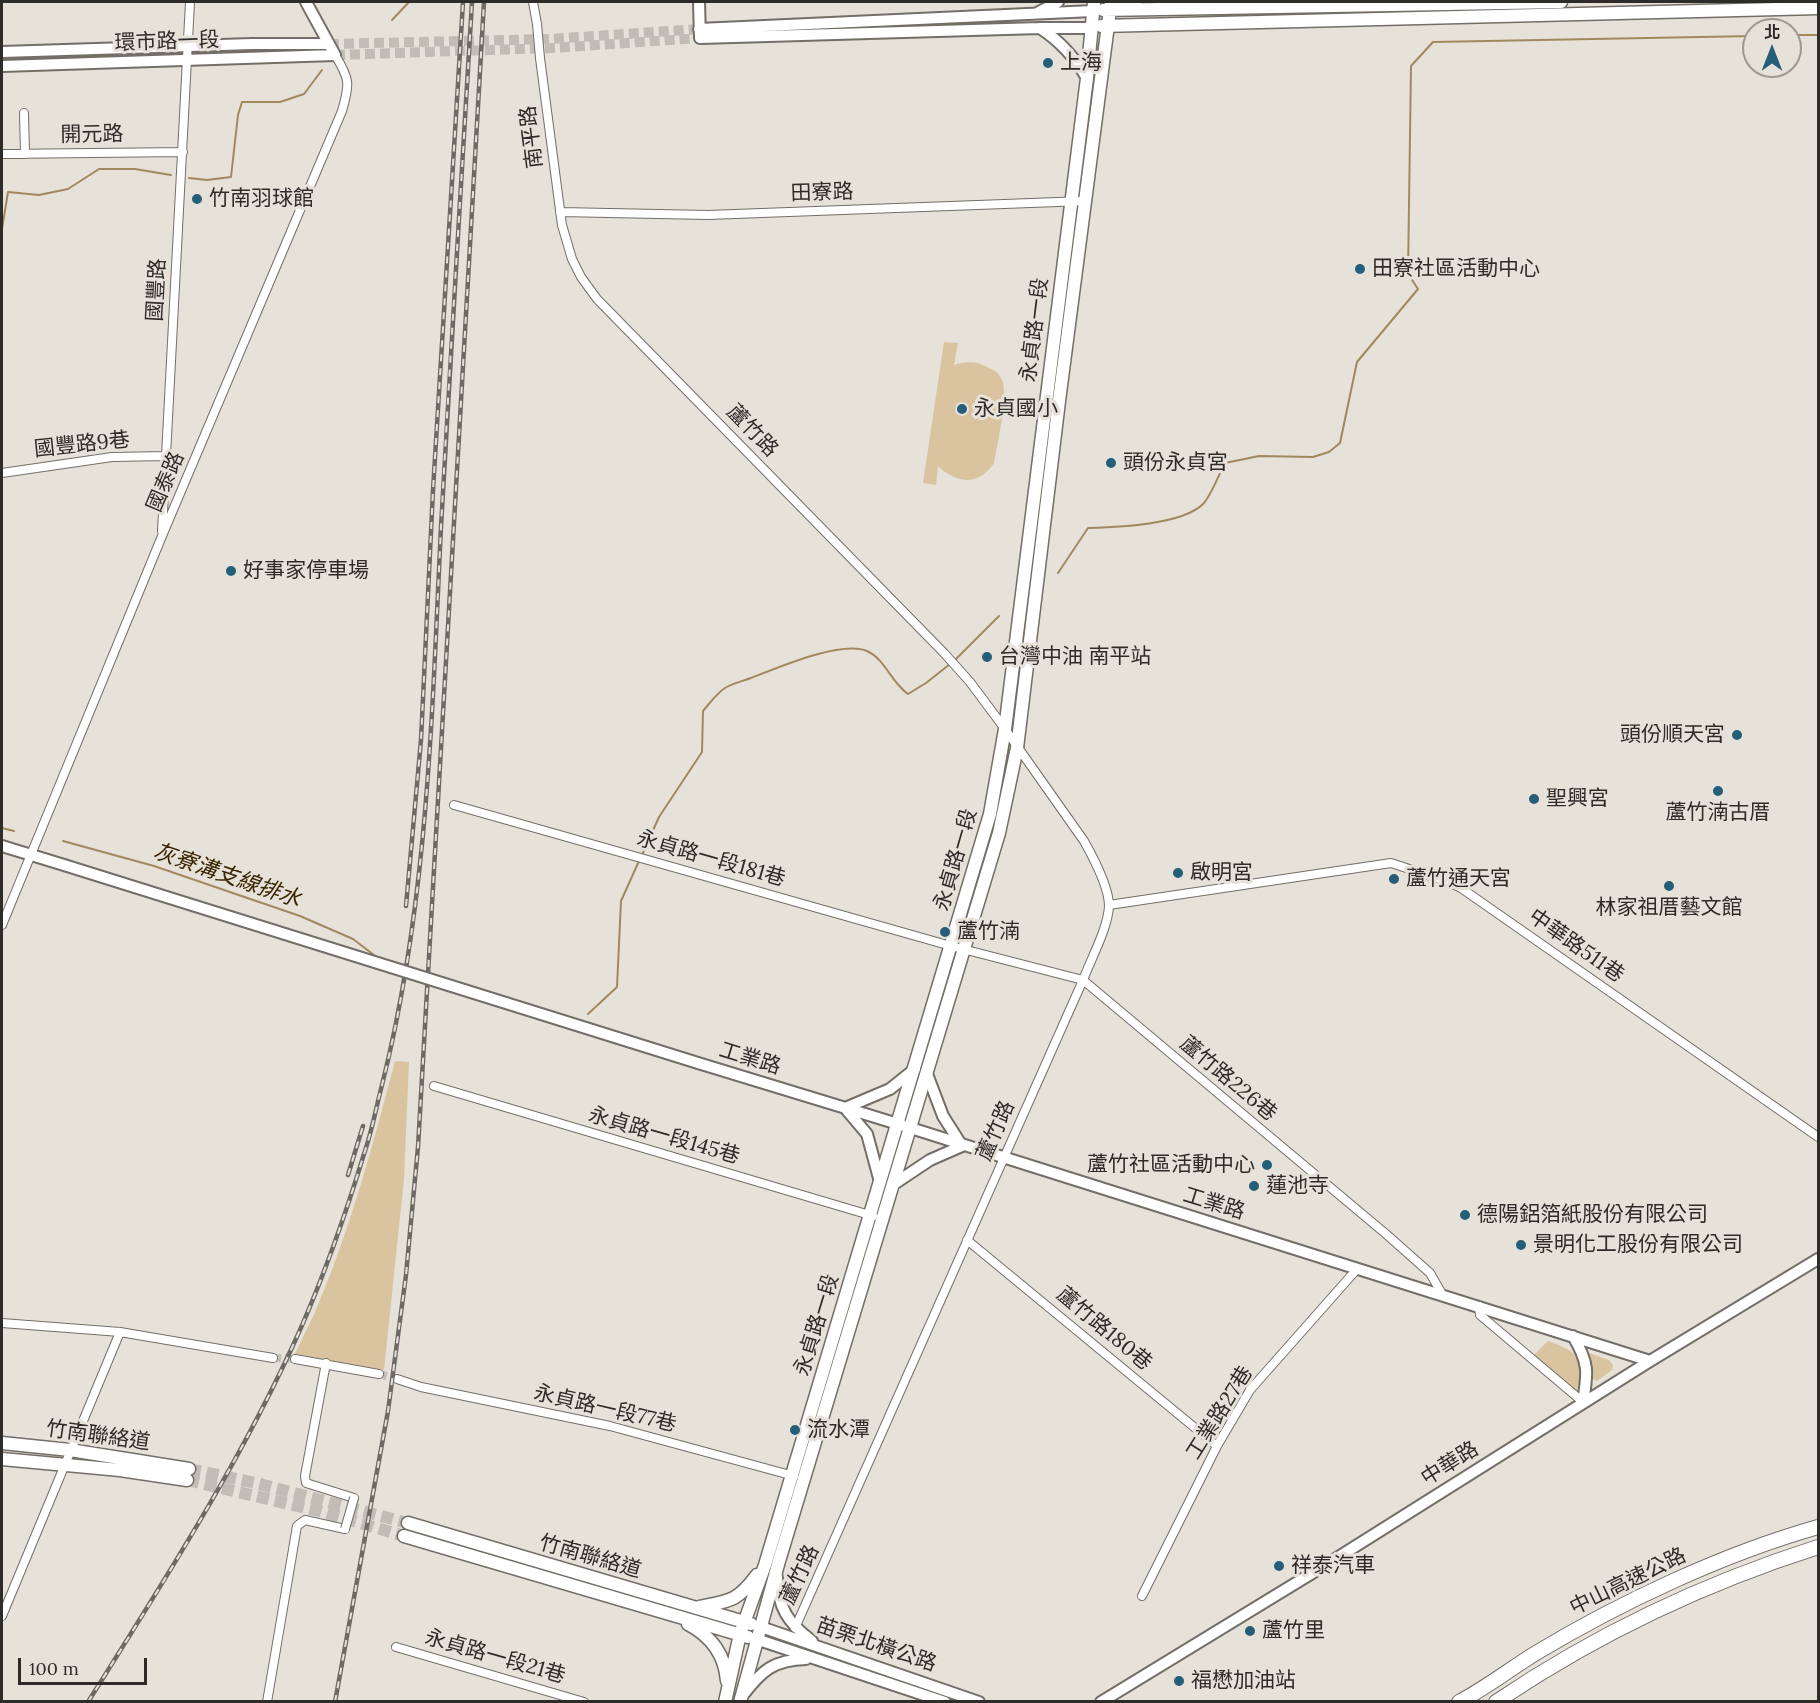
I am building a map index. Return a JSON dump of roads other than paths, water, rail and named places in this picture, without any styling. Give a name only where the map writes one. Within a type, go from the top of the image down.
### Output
[{"type":"highway","name":"中山高速公路","points":[[1462,1700],[1536,1653],[1613,1610],[1706,1568],[1818,1527]]},
{"type":"highway","name":"中山高速公路","points":[[1496,1701],[1593,1642],[1666,1606],[1818,1547]]},
{"type":"main road","points":[[1152,2],[1169,10]]},
{"type":"main road","points":[[1094,6],[1110,5],[1169,10],[1561,2]]},
{"type":"main road","name":"永貞路一段","points":[[958,948],[990,814],[1005,729],[1061,334],[1085,201],[1110,5]]},
{"type":"main road","name":"永貞路一段","points":[[726,1697],[742,1628],[771,1567],[804,1478],[884,1220],[910,1128],[921,1071],[958,948],[999,833],[1017,748],[1061,334],[1070,202],[1087,78],[1094,6]]},
{"type":"main road","points":[[1091,28],[1107,25],[1818,8]]},
{"type":"main road","name":"永貞路一段","points":[[740,1700],[759,1633],[792,1475],[897,1124],[921,1071]]},
{"type":"main road","name":"竹南聯絡道","points":[[2,1443],[70,1450],[188,1475],[2,1459]]},
{"type":"main road","name":"竹南聯絡道","points":[[408,1523],[695,1608],[742,1628]]},
{"type":"main road","name":"竹南聯絡道","points":[[404,1536],[663,1612],[759,1633]]},
{"type":"main road","points":[[695,1608],[737,1598],[771,1567]]},
{"type":"main road","points":[[663,1612],[698,1630],[715,1645],[726,1670],[726,1697]]},
{"type":"street","name":"國豐路","points":[[162,536],[190,2]]},
{"type":"street","points":[[306,2],[334,55]]},
{"type":"street","name":"南平路","points":[[533,2],[560,212]]},
{"type":"street","points":[[699,2],[700,34]]},
{"type":"street","points":[[1033,15],[1058,2]]},
{"type":"street","points":[[1110,5],[1137,2]]},
{"type":"street","points":[[700,34],[1033,15],[1094,6]]},
{"type":"street","points":[[1040,28],[1058,40],[1071,54],[1087,78]]},
{"type":"street","points":[[700,34],[1091,28]]},
{"type":"street","name":"環市路一段","points":[[2,52],[330,44]]},
{"type":"street","name":"環市路一段","points":[[2,66],[334,55]]},
{"type":"street","name":"國泰路","points":[[2,925],[162,536],[342,111],[349,87],[347,74],[334,55]]},
{"type":"street","points":[[24,113],[25,154]]},
{"type":"street","name":"開元路","points":[[2,154],[183,152]]},
{"type":"street","name":"田寮路","points":[[560,212],[708,215],[1085,201]]},
{"type":"street","name":"蘆竹路","points":[[560,212],[572,259],[581,277],[597,299],[948,657],[1005,729]]},
{"type":"street","name":"國豐路9巷","points":[[2,473],[112,458],[166,456]]},
{"type":"street","points":[[1005,729],[1096,861],[1109,905]]},
{"type":"street","name":"永貞路一段181巷","points":[[454,805],[958,948]]},
{"type":"street","name":"工業路","points":[[2,846],[910,1128],[1002,1159],[1574,1335],[1650,1361]]},
{"type":"street","name":"中華路511巷","points":[[1109,905],[1391,863],[1446,880],[1461,888],[1818,1137]]},
{"type":"street","name":"蘆竹路","points":[[795,1628],[1083,980],[1104,927],[1109,905]]},
{"type":"street","name":"蘆竹路226巷","points":[[958,948],[1083,980],[1395,1242],[1430,1273],[1442,1294]]},
{"type":"street","points":[[880,1182],[867,1134],[845,1108],[891,1089],[921,1071],[943,1116],[962,1146],[930,1160],[894,1184]]},
{"type":"street","name":"永貞路一段145巷","points":[[434,1086],[884,1220]]},
{"type":"street","name":"蘆竹路180巷","points":[[968,1240],[1217,1446]]},
{"type":"street","name":"中華路","points":[[1101,1701],[1323,1567],[1583,1402],[1818,1259]]},
{"type":"street","name":"工業路27巷","points":[[1142,1596],[1217,1446],[1250,1390],[1357,1269]]},
{"type":"street","points":[[1479,1306],[1480,1315],[1583,1402]]},
{"type":"street","points":[[2,1323],[120,1332],[273,1358]]},
{"type":"street","points":[[2,1616],[120,1332]]},
{"type":"street","points":[[1574,1335],[1584,1353],[1587,1369],[1583,1402]]},
{"type":"street","points":[[295,1359],[379,1374]]},
{"type":"street","points":[[267,1701],[297,1526],[305,1520],[345,1529],[354,1498],[306,1483],[304,1476],[326,1363]]},
{"type":"street","name":"永貞路一段77巷","points":[[397,1379],[421,1387],[610,1426],[804,1478]]},
{"type":"street","points":[[771,1567],[782,1608],[795,1628],[820,1646]]},
{"type":"street","name":"苗栗北橫公路","points":[[759,1633],[820,1646],[979,1701]]},
{"type":"street","name":"苗栗北橫公路","points":[[759,1633],[815,1659],[945,1701]]},
{"type":"street","name":"永貞路一段21巷","points":[[396,1647],[584,1701]]},
{"type":"street","points":[[740,1700],[757,1677],[770,1666],[792,1659],[815,1659]]},
{"type":"waterway","points":[[392,20],[409,2]]},
{"type":"waterway","points":[[1802,35],[1818,35]]},
{"type":"waterway","points":[[1058,573],[1088,528],[1148,524],[1165,521],[1193,511],[1206,500],[1225,463],[1259,456],[1313,457],[1329,452],[1340,443],[1357,362],[1418,289],[1408,274],[1411,66],[1433,42],[1742,36]]},
{"type":"waterway","points":[[189,178],[207,180],[231,177],[238,115],[242,102],[280,102],[304,94],[322,70]]},
{"type":"waterway","points":[[2,229],[8,192],[39,195],[68,189],[99,169],[135,169],[171,175]]},
{"type":"waterway","name":"灰寮溝支線排水","points":[[954,661],[999,616]]},
{"type":"waterway","name":"灰寮溝支線排水","points":[[642,855],[659,817],[702,752],[703,711],[725,688],[792,662],[842,649],[867,651],[879,659],[908,694],[950,664]]},
{"type":"waterway","name":"灰寮溝支線排水","points":[[2,828],[14,831]]},
{"type":"waterway","name":"灰寮溝支線排水","points":[[63,841],[154,866],[300,916],[353,939],[374,955]]},
{"type":"waterway","name":"灰寮溝支線排水","points":[[588,1014],[617,987],[621,901],[639,861]]},
{"type":"tunnel","points":[[329,44],[549,39],[699,29]]},
{"type":"tunnel","points":[[335,55],[551,48],[700,38]]},
{"type":"tunnel","points":[[273,1358],[295,1359]]},
{"type":"tunnel","points":[[379,1374],[397,1379]]},
{"type":"tunnel","points":[[189,1469],[256,1483],[408,1523]]},
{"type":"tunnel","points":[[187,1480],[319,1511],[404,1536]]},
{"type":"railway","points":[[406,906],[421,740],[433,490],[463,2]]},
{"type":"railway","points":[[88,1702],[201,1519],[253,1426],[300,1330],[335,1243],[367,1145],[382,1085],[397,1016],[419,878],[431,737],[472,2]]},
{"type":"railway","points":[[335,1702],[388,1411],[406,1275],[418,1147],[484,2]]},
{"type":"railway","points":[[348,1175],[363,1126]]},
{"type":"place","name":"上海","points":[[1048,63]]},
{"type":"place","name":"竹南羽球館","points":[[197,199]]},
{"type":"place","name":"田寮社區活動中心","points":[[1360,269]]},
{"type":"place","name":"永貞國小","points":[[962,409]]},
{"type":"place","name":"頭份永貞宮","points":[[1111,463]]},
{"type":"place","name":"好事家停車場","points":[[231,571]]},
{"type":"place","name":"台灣中油 南平站","points":[[987,657]]},
{"type":"place","name":"頭份順天宮","points":[[1737,735]]},
{"type":"place","name":"蘆竹湳古厝","points":[[1718,791]]},
{"type":"place","name":"聖興宮","points":[[1534,799]]},
{"type":"place","name":"啟明宮","points":[[1178,873]]},
{"type":"place","name":"蘆竹通天宮","points":[[1394,879]]},
{"type":"place","name":"林家祖厝藝文館","points":[[1669,886]]},
{"type":"place","name":"蘆竹湳","points":[[945,932]]},
{"type":"place","name":"蘆竹社區活動中心","points":[[1267,1165]]},
{"type":"place","name":"蓮池寺","points":[[1254,1186]]},
{"type":"place","name":"德陽鋁箔紙股份有限公司","points":[[1465,1215]]},
{"type":"place","name":"景明化工股份有限公司","points":[[1521,1245]]},
{"type":"place","name":"流水潭","points":[[795,1430]]},
{"type":"place","name":"祥泰汽車","points":[[1279,1566]]},
{"type":"place","name":"蘆竹里","points":[[1250,1631]]},
{"type":"place","name":"福懋加油站","points":[[1179,1681]]}]
